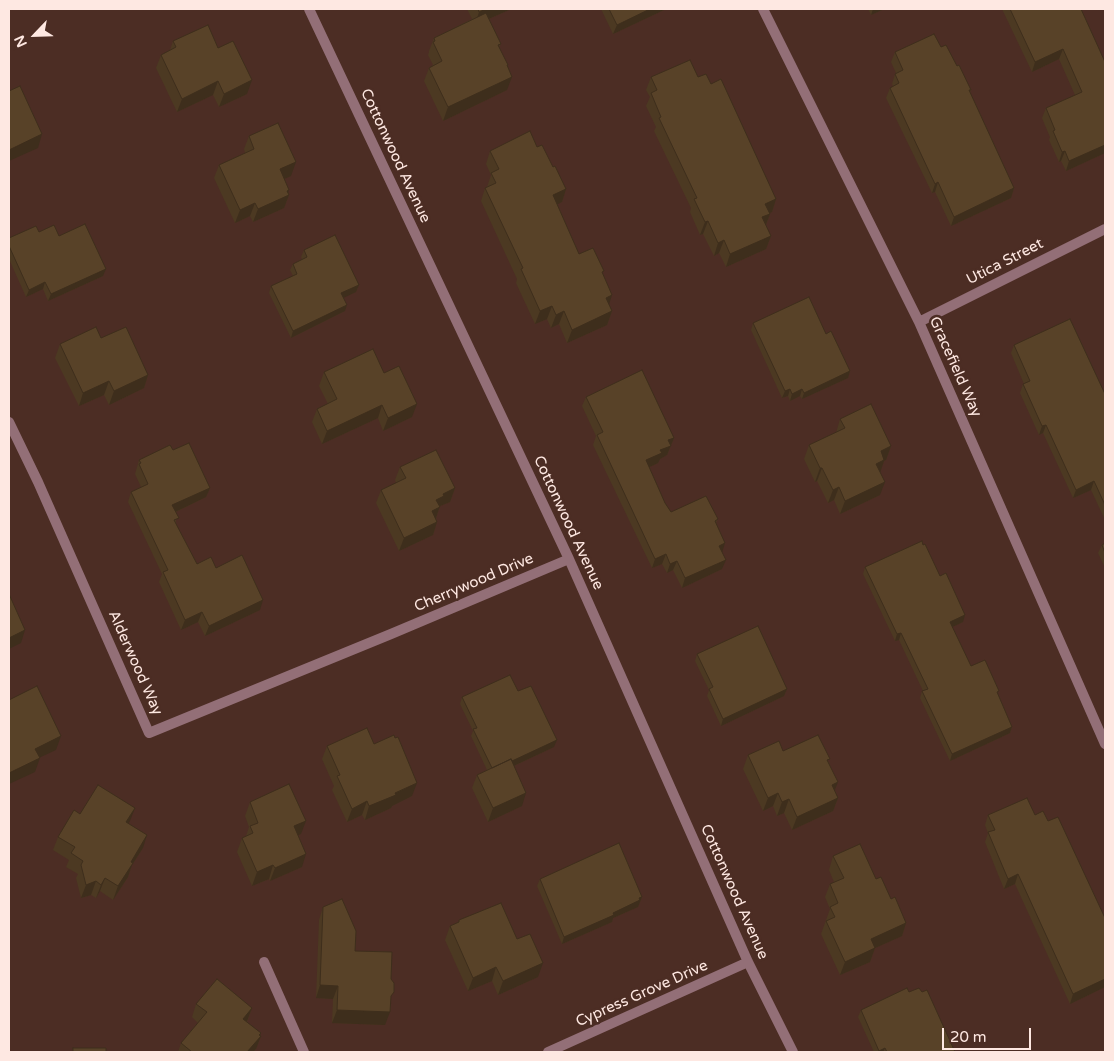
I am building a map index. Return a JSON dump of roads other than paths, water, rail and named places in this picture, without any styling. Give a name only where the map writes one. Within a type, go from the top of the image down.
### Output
[{"type":"street","name":"Cottonwood Avenue","points":[[309,9],[569,559],[748,962],[793,1052]]},
{"type":"street","name":"Gracefield Way","points":[[763,9],[919,322],[1105,744]]},
{"type":"street","name":"Utica Street","points":[[919,322],[1105,228]]},
{"type":"street","name":"Alderwood Way","points":[[9,422],[38,482],[149,733],[392,634]]},
{"type":"street","name":"Cherrywood Drive","points":[[392,634],[569,559]]},
{"type":"street","points":[[264,962],[304,1052]]},
{"type":"street","name":"Cypress Grove Drive","points":[[548,1052],[748,962]]}]
